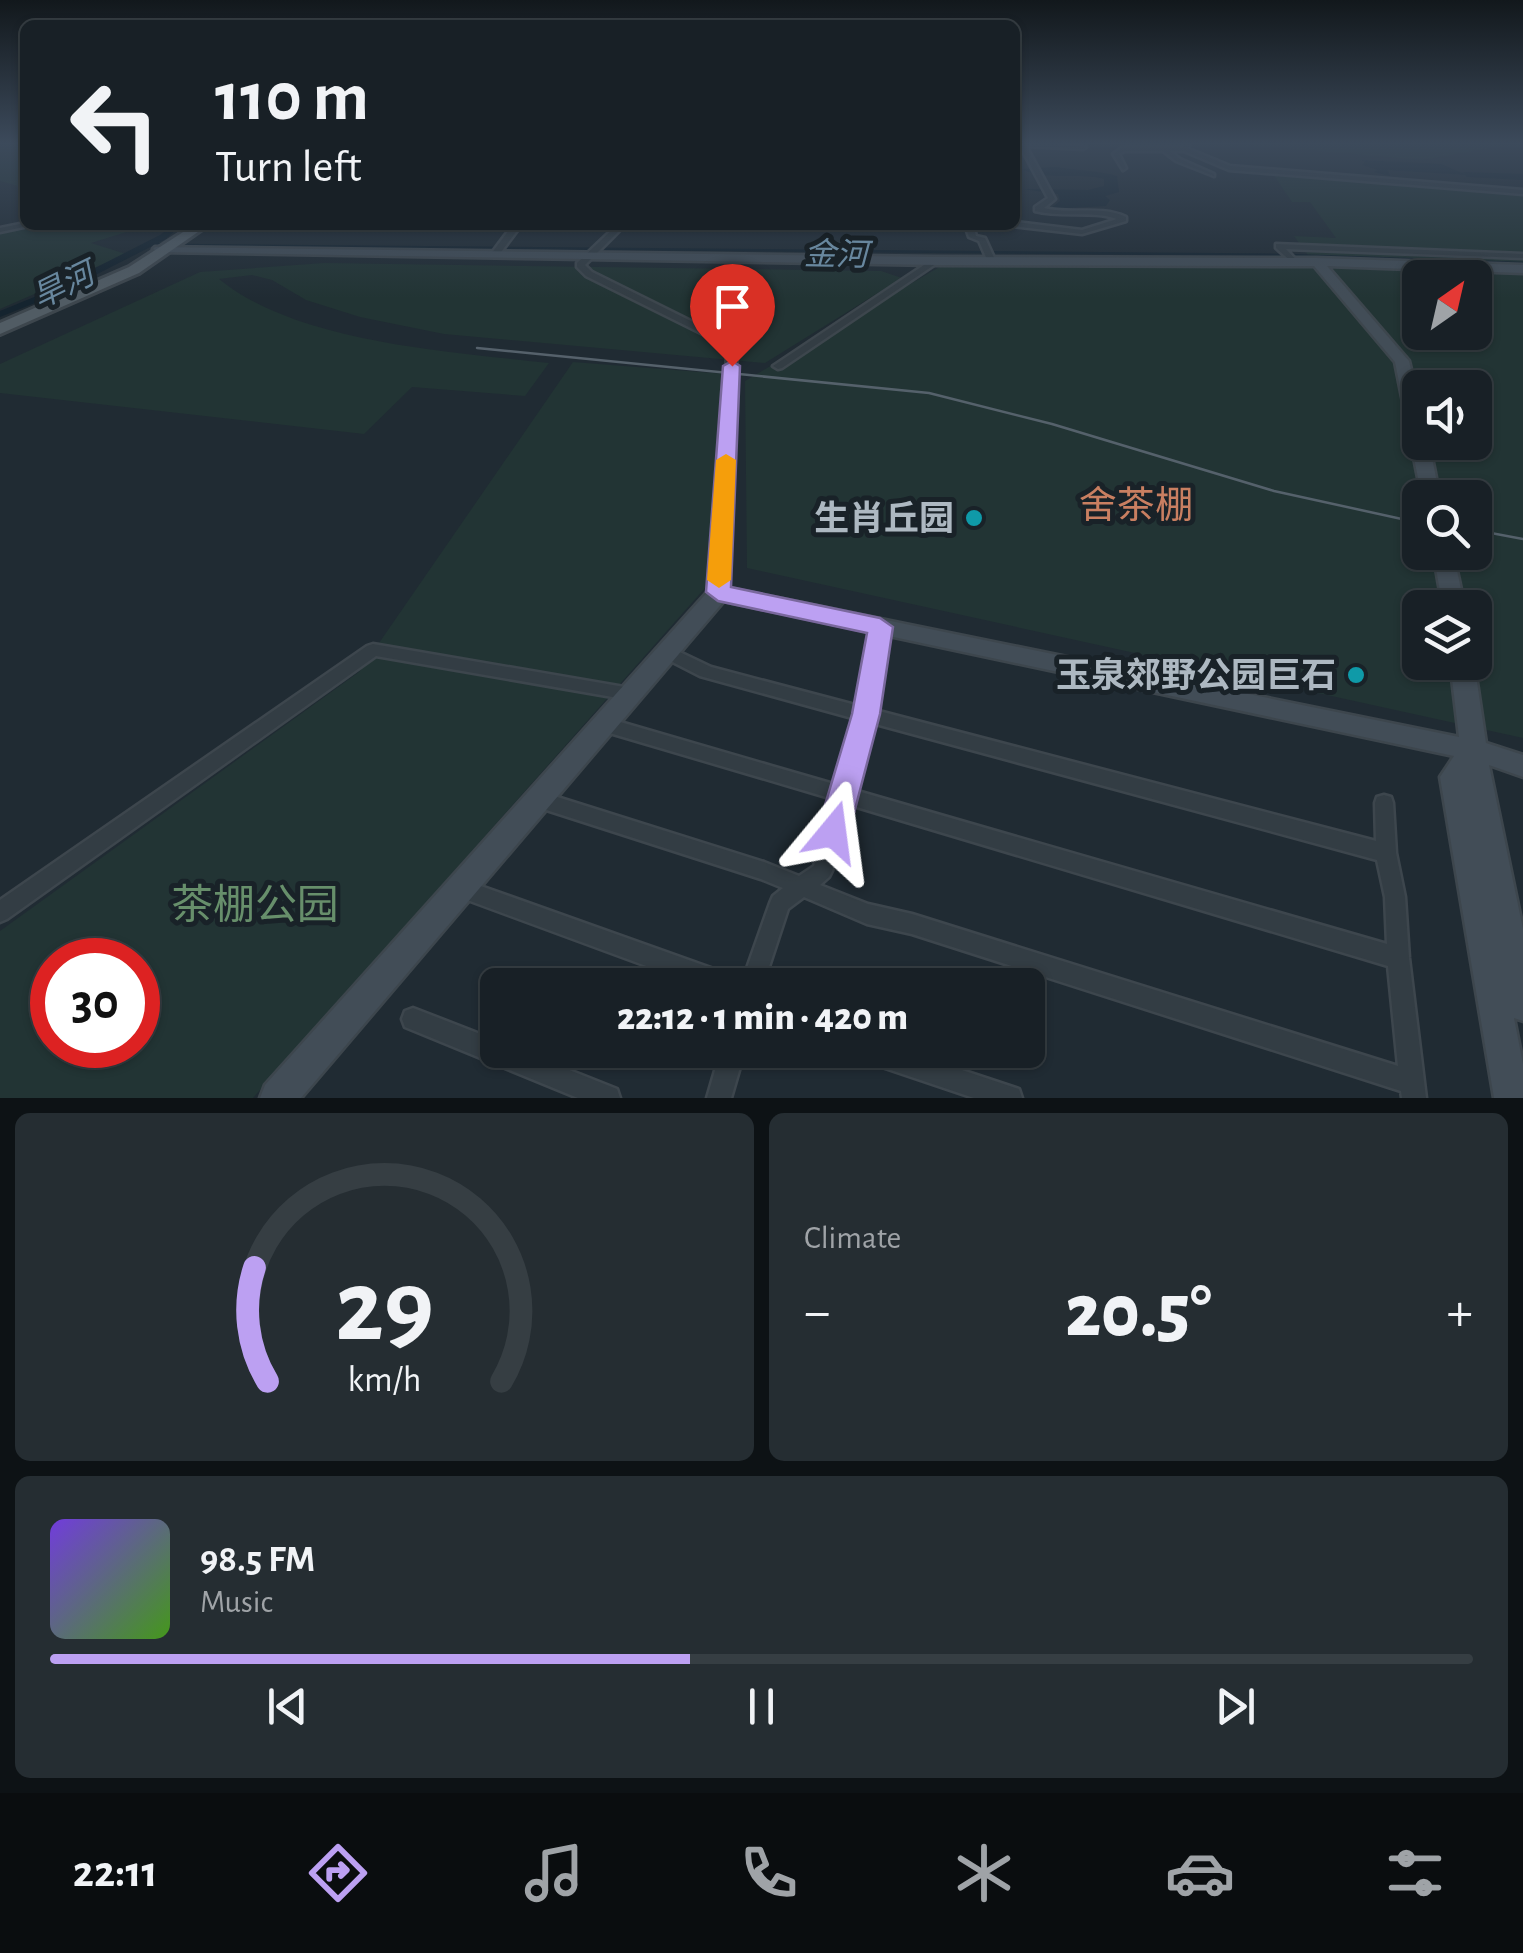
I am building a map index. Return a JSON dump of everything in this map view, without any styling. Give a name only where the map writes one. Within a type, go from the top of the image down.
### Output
[{"type":"main road","points":[[170,245],[186,230]]},
{"type":"main road","points":[[0,326],[103,286],[194,230]]},
{"type":"street","points":[[1020,225],[1082,232],[1123,219],[1113,212],[1062,215],[1038,208],[1052,199],[1050,195]]},
{"type":"street","points":[[499,250],[514,230]]},
{"type":"street","points":[[278,1098],[718,592],[732,355],[718,338],[580,266],[616,230]]},
{"type":"street","points":[[971,230],[973,237],[982,240],[989,256]]},
{"type":"street","points":[[170,245],[936,261],[989,256],[1289,257],[1316,262],[1523,269]]},
{"type":"street","points":[[1289,257],[1278,246],[1523,256]]},
{"type":"street","points":[[778,366],[936,261]]},
{"type":"street","points":[[1316,262],[1402,360],[1404,370]]},
{"type":"street","points":[[718,592],[1474,750],[1523,766]]},
{"type":"street","points":[[758,968],[780,903],[822,870],[866,714],[880,627]]},
{"type":"street","points":[[0,912],[373,650],[630,694]]},
{"type":"street","points":[[667,652],[706,672],[1386,853]]},
{"type":"street","points":[[1464,680],[1474,750],[1523,1005]]},
{"type":"street","points":[[604,724],[1398,958]]},
{"type":"street","points":[[1474,750],[1523,751]]},
{"type":"street","points":[[1474,750],[1453,777],[1512,1098]]},
{"type":"street","points":[[538,799],[764,870],[867,914],[930,930],[1413,1090],[1395,897],[1386,853],[1384,803]]},
{"type":"street","points":[[460,888],[681,968]]},
{"type":"street","points":[[414,1020],[608,1098]]},
{"type":"street","points":[[719,1098],[728,1068]]},
{"type":"street","points":[[921,1068],[1010,1098]]},
{"type":"green space","points":[[1287,195],[1523,195],[1523,266],[1492,265],[1492,260],[1310,258],[1294,236],[1336,238],[1310,202],[1292,202]]},
{"type":"green space","points":[[20,228],[133,230],[91,243],[126,254],[0,309],[0,232]]},
{"type":"green space","points":[[324,263],[881,271],[902,278],[765,363],[444,334],[360,317],[306,300],[272,280],[252,275],[219,279],[252,301],[332,331],[422,348],[549,363],[525,396],[412,387],[364,434],[0,393],[0,364],[200,272]]},
{"type":"green space","points":[[941,266],[1402,267],[1402,350],[1492,350],[1492,269],[1523,270],[1523,738],[747,568],[745,381]]},
{"type":"green space","name":"茶棚公园","points":[[573,362],[726,374],[705,588],[253,1098],[0,1098],[0,931],[359,672]]},
{"type":"water","points":[[1058,195],[1108,195],[1110,200],[1106,206],[1050,209],[1060,201]]},
{"type":"waterway","name":"旱河","points":[[0,314],[57,291],[171,230]]},
{"type":"waterway","name":"金河","points":[[150,244],[165,244]]},
{"type":"waterway","name":"金河","points":[[175,245],[1289,255],[1523,263]]},
{"type":"tram line","points":[[477,348],[929,393],[1052,424],[1274,491],[1402,519]]},
{"type":"tram line","points":[[1492,533],[1523,539]]},
{"type":"slow traffic","points":[[719,580],[726,460]]},
{"type":"place","name":"生肖丘园","points":[[974,518]]},
{"type":"place","name":"玉泉郊野公园巨石","points":[[1356,675]]},
{"type":"district","name":"舍茶棚","points":[[1136,505]]},
{"type":"route","points":[[732,366],[718,592],[880,627],[866,714],[833,832]]}]
